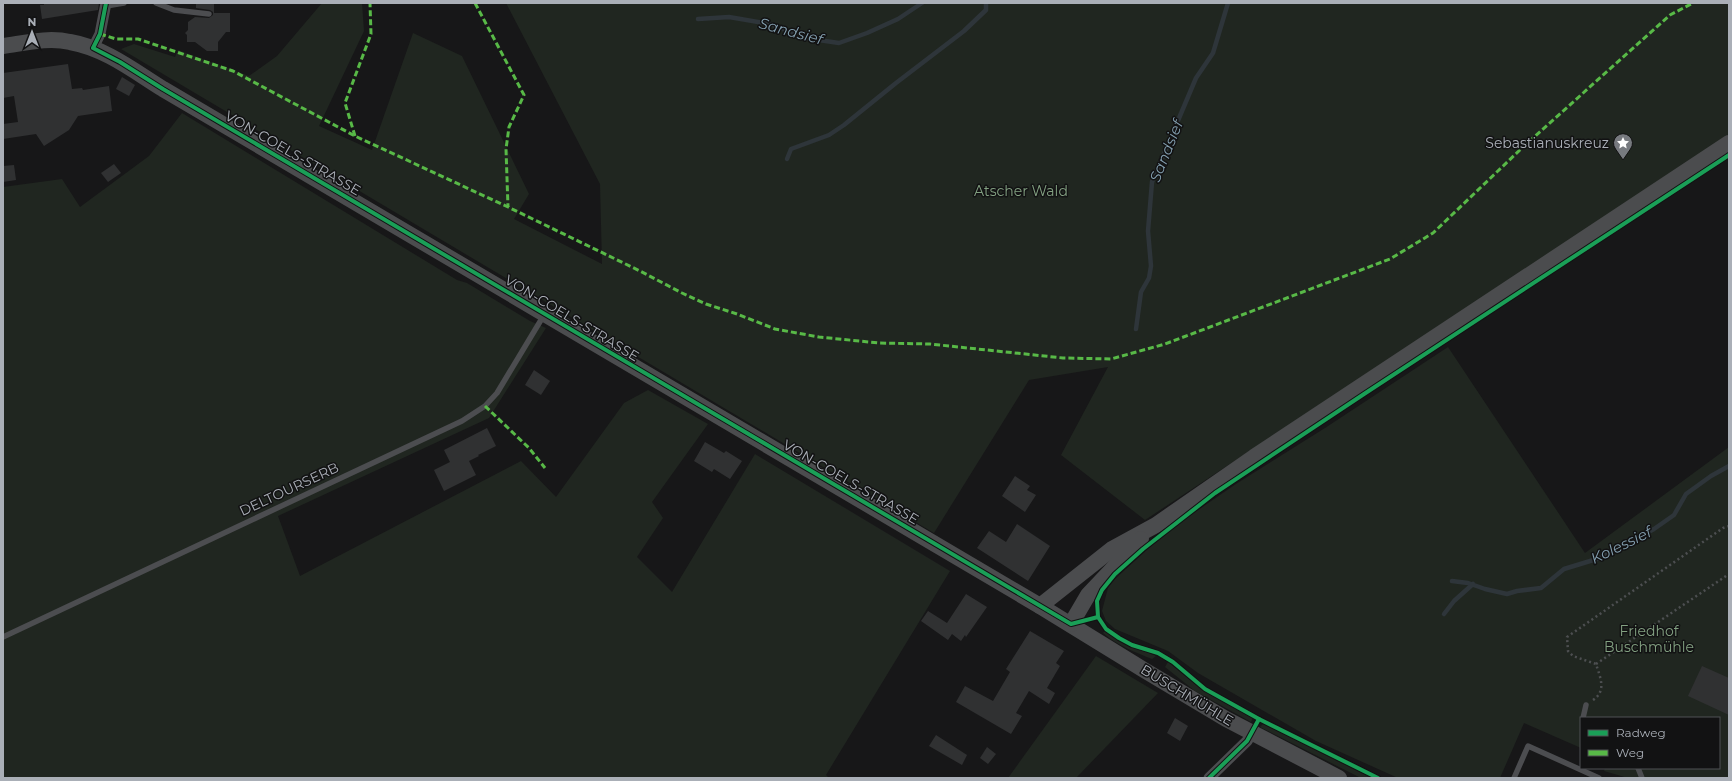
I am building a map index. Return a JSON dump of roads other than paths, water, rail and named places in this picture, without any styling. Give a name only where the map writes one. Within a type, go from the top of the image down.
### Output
[{"type":"main road","name":"VON-COELS-STRASSE","points":[[3,46],[46,40],[70,41],[93,48],[120,62],[544,315],[1040,606]]},
{"type":"main road","points":[[1040,606],[1112,549],[1156,525],[1254,457],[1729,143]]},
{"type":"main road","points":[[1071,624],[1088,595],[1119,561],[1156,525]]},
{"type":"main road","name":"BUSCHMÜHLE","points":[[1040,606],[1144,670],[1252,733],[1338,778]]},
{"type":"street","points":[[93,48],[100,34],[106,4]]},
{"type":"street","points":[[1209,778],[1247,740],[1252,733]]},
{"type":"lane","points":[[106,4],[124,3]]},
{"type":"lane","points":[[156,3],[174,10],[209,14]]},
{"type":"lane","name":"DELTOURSERB","points":[[3,637],[462,421],[476,413],[485,406],[497,392],[544,315]]},
{"type":"lane","points":[[1583,717],[1586,705]]},
{"type":"lane","points":[[1514,778],[1528,746],[1591,777],[1599,778]]},
{"type":"waterway","name":"Sandsief","points":[[698,19],[729,17],[770,24],[805,38],[839,43],[867,33],[898,19],[922,3]]},
{"type":"waterway","points":[[787,159],[791,149],[829,135],[844,125],[964,31],[986,10],[986,3]]},
{"type":"waterway","name":"Sandsief","points":[[1136,329],[1141,292],[1149,278],[1151,266],[1148,231],[1152,182],[1196,78],[1213,53],[1228,3]]},
{"type":"waterway","name":"Kolessief","points":[[1452,581],[1468,583],[1507,594],[1517,591],[1541,588],[1564,569],[1600,558],[1654,529],[1674,515],[1686,494],[1711,476],[1729,466]]},
{"type":"waterway","points":[[1444,614],[1454,601],[1473,584]]},
{"type":"place","name":"Sebastianuskreuz","points":[[1623,160]]},
{"type":"park label","name":"Atscher Wald","points":[[1021,191]]},
{"type":"park label","name":"Friedhof Buschmühle","points":[[1649,640]]}]
